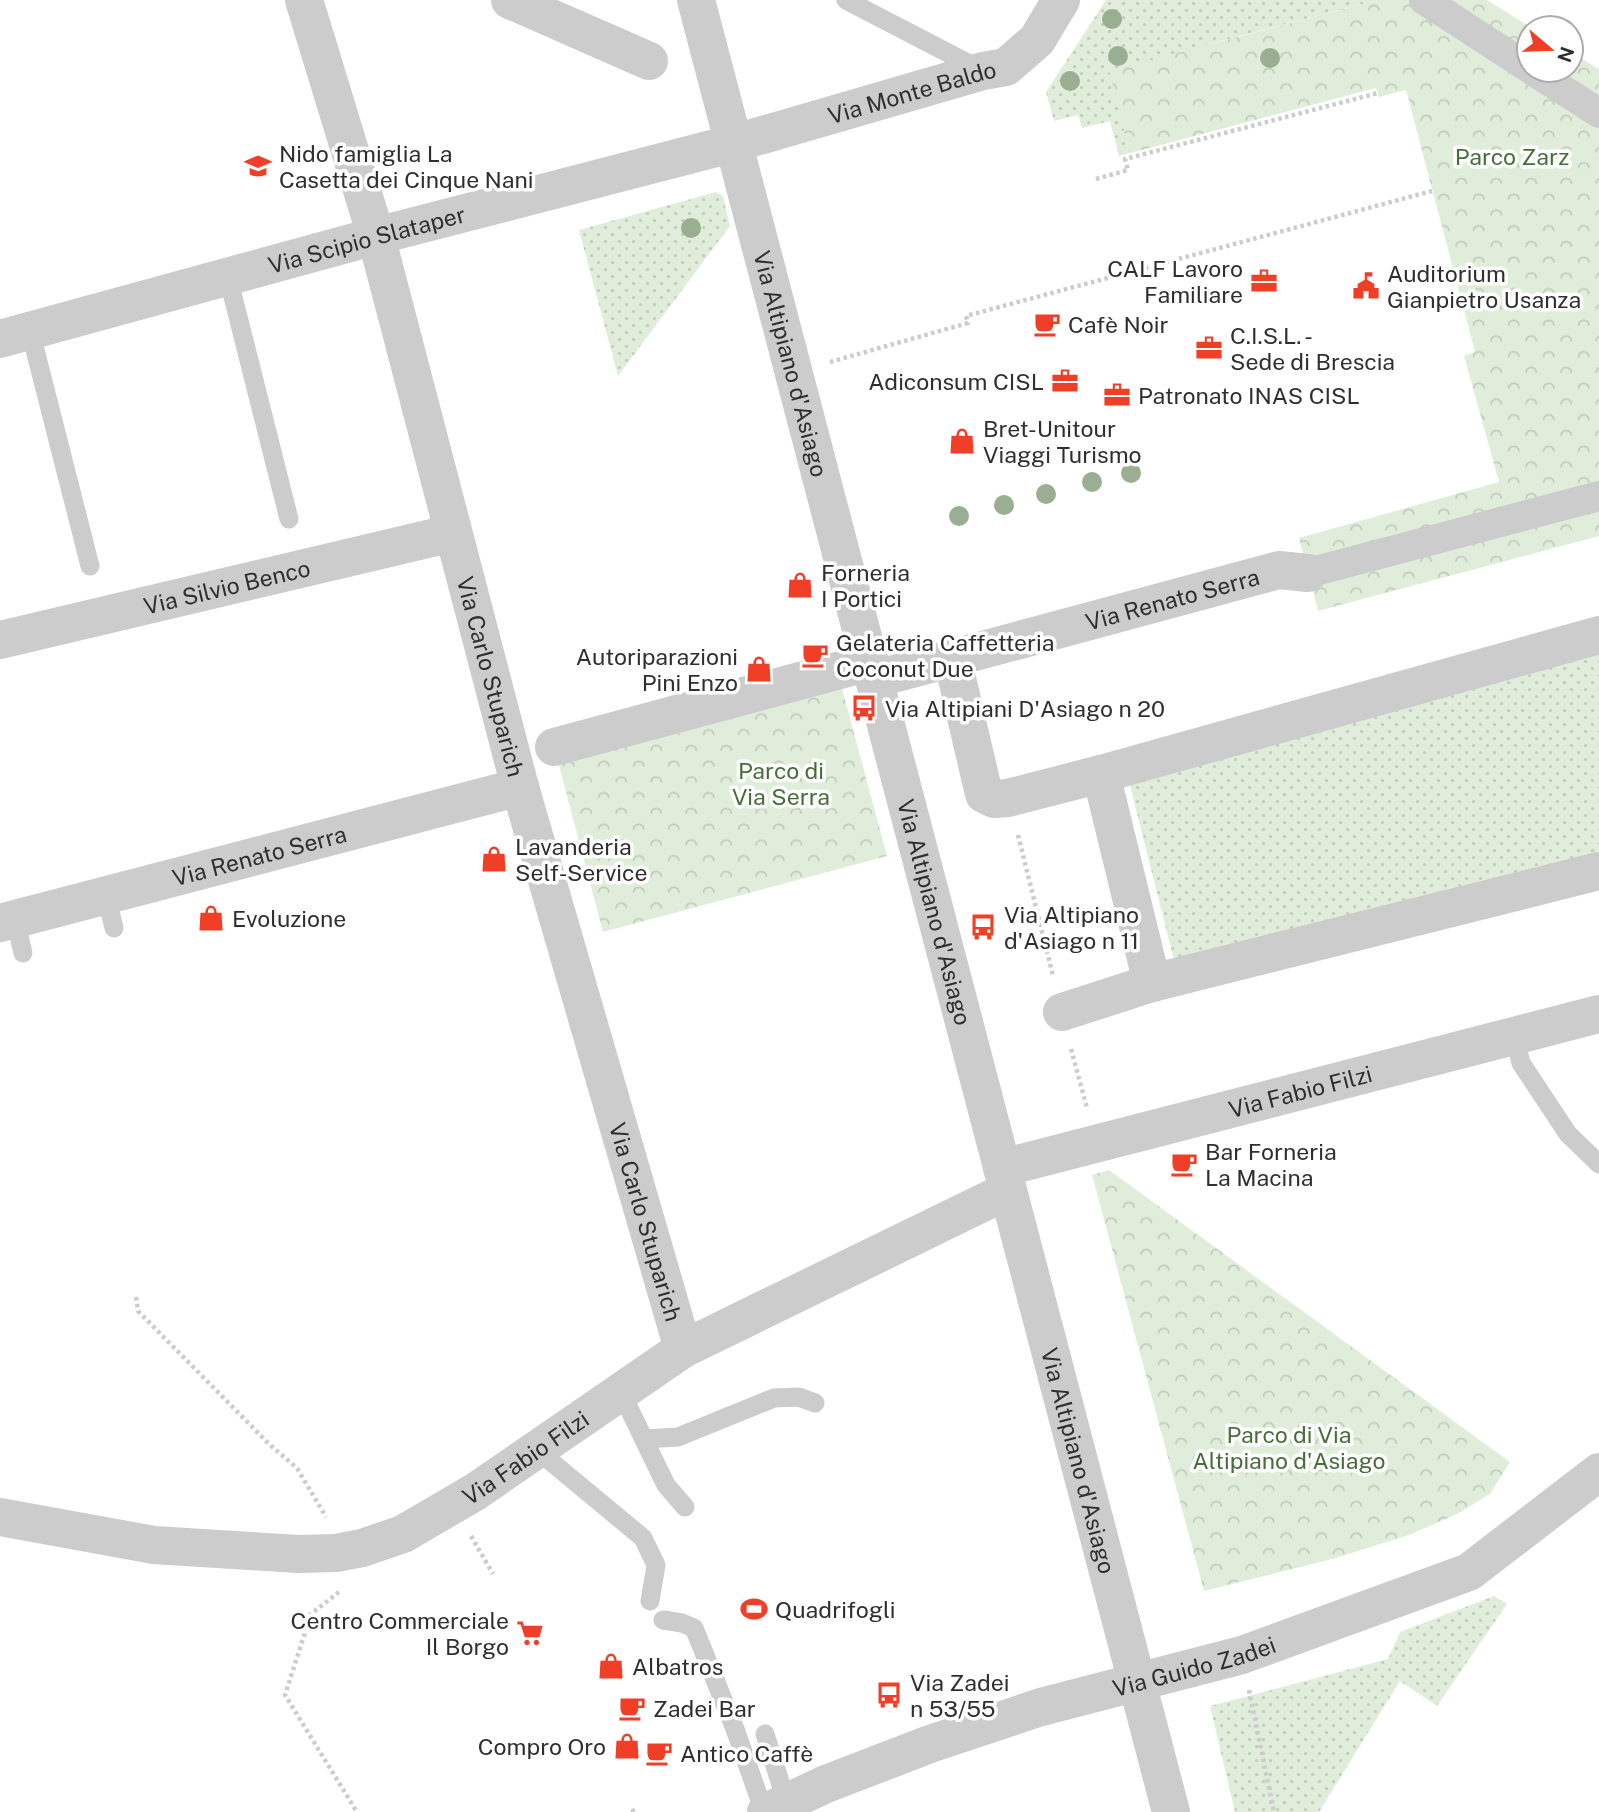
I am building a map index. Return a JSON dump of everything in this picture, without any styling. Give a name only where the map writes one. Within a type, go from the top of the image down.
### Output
[{"type":"street","name":"Via Carlo Stuparich","points":[[304,0],[376,236],[520,787],[683,1349]]},
{"type":"street","points":[[510,0],[649,61]]},
{"type":"street","name":"Via Altipiano d'Asiago","points":[[696,0],[1171,1812]]},
{"type":"street","name":"Via Monte Baldo","points":[[734,143],[983,71],[1006,67],[1037,40],[1061,0]]},
{"type":"street","points":[[1424,0],[1515,59]]},
{"type":"street","points":[[1554,84],[1599,113]]},
{"type":"street","name":"Via Scipio Slataper","points":[[15,334],[734,143]]},
{"type":"street","points":[[1308,573],[1599,496]]},
{"type":"street","name":"Via Silvio Benco","points":[[0,640],[453,533]]},
{"type":"street","name":"Via Renato Serra","points":[[554,747],[872,670],[952,657],[1279,570],[1308,573]]},
{"type":"street","points":[[952,657],[984,794],[994,799],[1008,798],[1101,774],[1599,635]]},
{"type":"street","points":[[1101,774],[1152,984]]},
{"type":"street","name":"Via Renato Serra","points":[[13,932],[110,911],[520,787]]},
{"type":"street","points":[[1062,1012],[1152,984],[1599,871]]},
{"type":"street","name":"Via Fabio Filzi","points":[[0,1517],[154,1545],[298,1554],[336,1553],[362,1548],[403,1534],[475,1492],[683,1349],[1004,1179],[1096,1143],[1599,1014]]},
{"type":"street","name":"Via Guido Zadei","points":[[772,1808],[930,1744],[1041,1707],[1242,1655],[1469,1572],[1599,1472]]},
{"type":"lane","points":[[846,0],[983,71]]},
{"type":"lane","points":[[228,277],[289,519]]},
{"type":"lane","points":[[15,334],[90,566]]},
{"type":"lane","points":[[1514,1035],[1521,1063],[1568,1134],[1599,1164]]},
{"type":"lane","points":[[621,1392],[666,1485],[685,1507]]},
{"type":"lane","points":[[644,1439],[678,1437],[774,1398],[799,1397],[815,1403]]},
{"type":"lane","points":[[537,1450],[643,1538],[656,1565],[650,1601]]},
{"type":"lane","points":[[663,1620],[694,1628],[735,1728],[772,1808]]},
{"type":"lane","points":[[765,1734],[772,1808]]},
{"type":"path","points":[[1096,179],[1128,170],[1125,159],[1378,93]]},
{"type":"path","points":[[817,366],[968,323],[966,316],[1432,191]]},
{"type":"path","points":[[1008,798],[1096,1143]]},
{"type":"path","points":[[136,1297],[138,1311],[269,1444],[297,1468],[330,1523]]},
{"type":"path","points":[[481,1552],[494,1574]]},
{"type":"path","points":[[340,1590],[311,1614],[285,1695],[357,1812]]},
{"type":"path","points":[[1242,1655],[1274,1812]]},
{"type":"green space","points":[[1106,0],[1378,0],[1206,45],[1227,127],[1119,156],[1110,121],[1082,128],[1078,115],[1054,121],[1046,92]]},
{"type":"green space","name":"Parco Zarz","points":[[1378,0],[1487,0],[1515,17],[1515,84],[1585,84],[1585,60],[1599,69],[1599,536],[1318,611],[1299,538],[1499,482],[1464,356],[1475,352],[1406,90],[1379,97],[1376,88],[1130,153],[1109,71]]},
{"type":"green space","points":[[716,192],[723,196],[730,226],[618,376],[579,230]]},
{"type":"green space","points":[[1599,651],[1599,854],[1175,964],[1127,774]]},
{"type":"green space","name":"Parco di Via Serra","points":[[840,681],[887,856],[603,932],[557,758]]},
{"type":"green space","name":"Parco di Via Altipiano d'Asiago","points":[[1109,1170],[1510,1462],[1490,1494],[1457,1514],[1409,1535],[1336,1558],[1204,1591],[1092,1175]]},
{"type":"green space","points":[[1494,1596],[1507,1604],[1437,1706],[1400,1681],[1319,1812],[1235,1812],[1210,1706],[1388,1659],[1400,1632]]},
{"type":"place","name":"Nido famiglia La Casetta dei Cinque Nani","points":[[258,166]]},
{"type":"place","name":"CALF Lavoro Familiare","points":[[1264,281]]},
{"type":"place","name":"Auditorium Gianpietro Usanza","points":[[1366,286]]},
{"type":"place","name":"Cafè Noir","points":[[1047,324]]},
{"type":"place","name":"C.I.S.L. - Sede di Brescia","points":[[1209,348]]},
{"type":"place","name":"Adiconsum CISL","points":[[1065,381]]},
{"type":"place","name":"Patronato INAS CISL","points":[[1117,395]]},
{"type":"place","name":"Bret-Unitour Viaggi Turismo","points":[[962,441]]},
{"type":"place","name":"Forneria I Portici","points":[[800,585]]},
{"type":"place","name":"Gelateria Caffetteria Coconut Due","points":[[815,655]]},
{"type":"place","name":"Autoriparazioni Pini Enzo","points":[[759,669]]},
{"type":"place","name":"Via Altipiani D'Asiago n 20","points":[[864,708]]},
{"type":"place","name":"Lavanderia Self-Service","points":[[494,859]]},
{"type":"place","name":"Evoluzione","points":[[211,918]]},
{"type":"place","name":"Via Altipiano d'Asiago n 11","points":[[983,927]]},
{"type":"place","name":"Bar Forneria La Macina","points":[[1184,1164]]},
{"type":"place","name":"Quadrifogli","points":[[754,1609]]},
{"type":"place","name":"Centro Commerciale Il Borgo","points":[[530,1633]]},
{"type":"place","name":"Albatros","points":[[611,1666]]},
{"type":"place","name":"Via Zadei n 53/55","points":[[889,1695]]},
{"type":"place","name":"Zadei Bar","points":[[632,1708]]},
{"type":"place","name":"Compro Oro","points":[[627,1746]]},
{"type":"place","name":"Antico Caffè","points":[[659,1753]]}]
